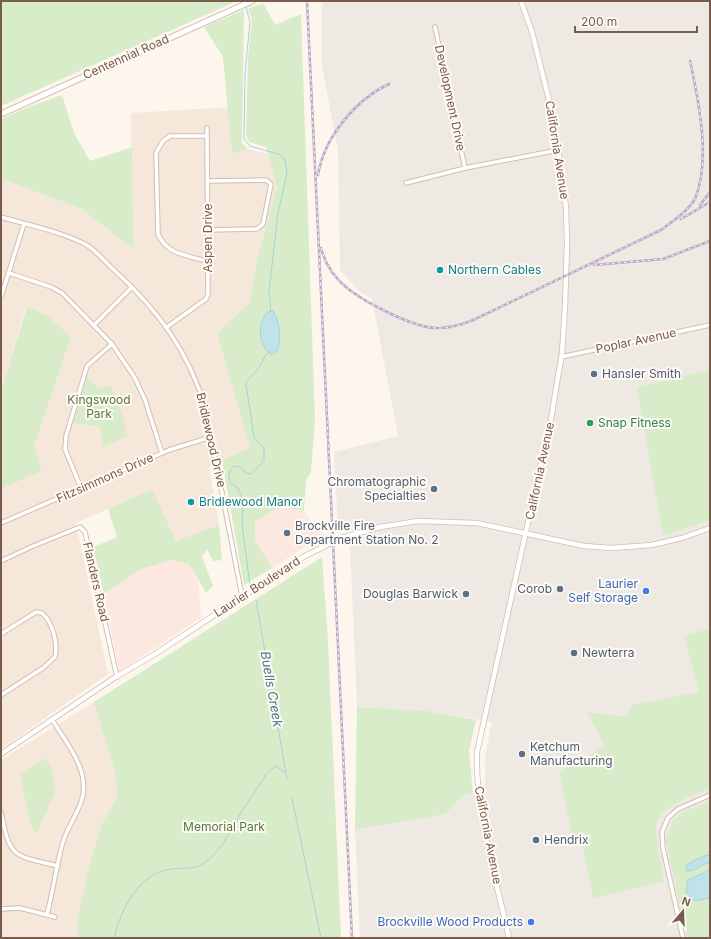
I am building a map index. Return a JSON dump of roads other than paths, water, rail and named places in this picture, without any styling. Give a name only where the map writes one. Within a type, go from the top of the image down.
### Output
[{"type":"main road","name":"Centennial Road","points":[[1,114],[252,1]]},
{"type":"street","name":"California Avenue","points":[[509,938],[479,801],[476,774],[477,752],[551,419],[561,357],[565,307],[567,244],[566,207],[558,150],[548,96],[532,32],[520,1]]},
{"type":"street","name":"Development Drive","points":[[435,27],[465,168]]},
{"type":"street","name":"Aspen Drive","points":[[167,327],[206,299],[208,291],[207,128]]},
{"type":"street","points":[[207,136],[170,136],[163,141],[156,153],[158,234],[161,243],[172,251],[208,261]]},
{"type":"street","points":[[406,183],[465,168],[558,150]]},
{"type":"street","points":[[208,181],[266,180],[271,184],[263,224],[257,229],[208,230]]},
{"type":"street","name":"Bridlewood Drive","points":[[1,217],[72,239],[89,247],[148,302],[167,327],[187,358],[198,384],[206,410],[242,596]]},
{"type":"street","points":[[1,297],[24,224]]},
{"type":"street","points":[[9,273],[62,292],[112,344],[138,384],[145,400],[162,453]]},
{"type":"street","points":[[94,325],[132,287]]},
{"type":"street","name":"Poplar Avenue","points":[[561,357],[710,325]]},
{"type":"street","points":[[81,488],[65,449],[66,436],[87,366],[112,344]]},
{"type":"street","name":"Fitzsimmons Drive","points":[[1,523],[162,453],[211,437]]},
{"type":"street","name":"Laurier Boulevard","points":[[1,754],[242,596],[303,557],[332,541],[380,527],[418,521],[477,523],[584,546],[611,548],[652,545],[682,538],[710,528]]},
{"type":"street","name":"Flanders Road","points":[[1,561],[80,527],[85,532],[117,677]]},
{"type":"street","points":[[1,634],[36,612],[42,613],[50,624],[56,650],[55,657],[43,668],[1,694]]},
{"type":"street","points":[[47,914],[64,839],[82,799],[82,781],[74,753],[53,721]]},
{"type":"street","points":[[683,938],[663,848],[662,832],[668,818],[678,808],[710,795]]},
{"type":"street","points":[[1,812],[6,839],[16,853],[25,858],[58,866]]},
{"type":"street","points":[[1,909],[20,908],[55,917]]},
{"type":"water","points":[[273,311],[278,325],[279,340],[278,350],[272,355],[264,346],[260,335],[260,329],[267,312]]},
{"type":"water","points":[[707,855],[710,856],[710,863],[704,864],[690,871],[686,871],[686,866]]},
{"type":"water","points":[[710,870],[710,898],[694,901],[686,892],[688,880]]},
{"type":"waterway","points":[[246,7],[250,22],[245,73],[244,139],[250,146],[281,155],[285,160],[287,173],[278,213],[269,291],[271,311]]},
{"type":"waterway","name":"Buells Creek","points":[[250,586],[242,523],[243,499],[238,488],[231,484],[229,474],[235,466],[241,467],[246,473],[251,474],[264,461],[264,448],[254,437],[246,384],[258,370],[268,353]]},
{"type":"waterway","name":"Buells Creek","points":[[256,600],[287,779]]},
{"type":"waterway","points":[[114,938],[121,915],[133,893],[141,884],[161,871],[195,867],[207,861],[224,842],[245,806],[267,773],[276,766],[286,773]]},
{"type":"waterway","name":"Buells Creek","points":[[292,798],[321,938]]},
{"type":"railway","points":[[307,1],[352,938]]},
{"type":"railway","points":[[321,248],[325,260],[335,275],[355,294],[402,319],[426,327],[445,328],[471,321],[661,230],[680,216],[692,204],[700,184],[703,149],[702,131],[690,61]]},
{"type":"railway","points":[[318,175],[321,161],[327,147],[343,122],[364,100],[389,84]]},
{"type":"railway","points":[[700,205],[710,192]]},
{"type":"railway","points":[[681,219],[710,202]]},
{"type":"railway","points":[[594,265],[663,259],[710,241]]},
{"type":"place","name":"Northern Cables","points":[[440,270]]},
{"type":"place","name":"Hansler Smith","points":[[594,374]]},
{"type":"place","name":"Snap Fitness","points":[[590,423]]},
{"type":"place","name":"Chromatographic Specialties","points":[[434,489]]},
{"type":"place","name":"Bridlewood Manor","points":[[191,502]]},
{"type":"place","name":"Brockville Fire Department Station No. 2","points":[[287,533]]},
{"type":"place","name":"Corob","points":[[560,589]]},
{"type":"place","name":"Laurier Self Storage","points":[[646,591]]},
{"type":"place","name":"Douglas Barwick","points":[[466,594]]},
{"type":"place","name":"Newterra","points":[[574,653]]},
{"type":"place","name":"Ketchum Manufacturing","points":[[522,754]]},
{"type":"place","name":"Hendrix","points":[[536,840]]},
{"type":"place","name":"Brockville Wood Products","points":[[531,922]]},
{"type":"park label","name":"Kingswood Park","points":[[99,407]]},
{"type":"park label","name":"Memorial Park","points":[[224,827]]}]
